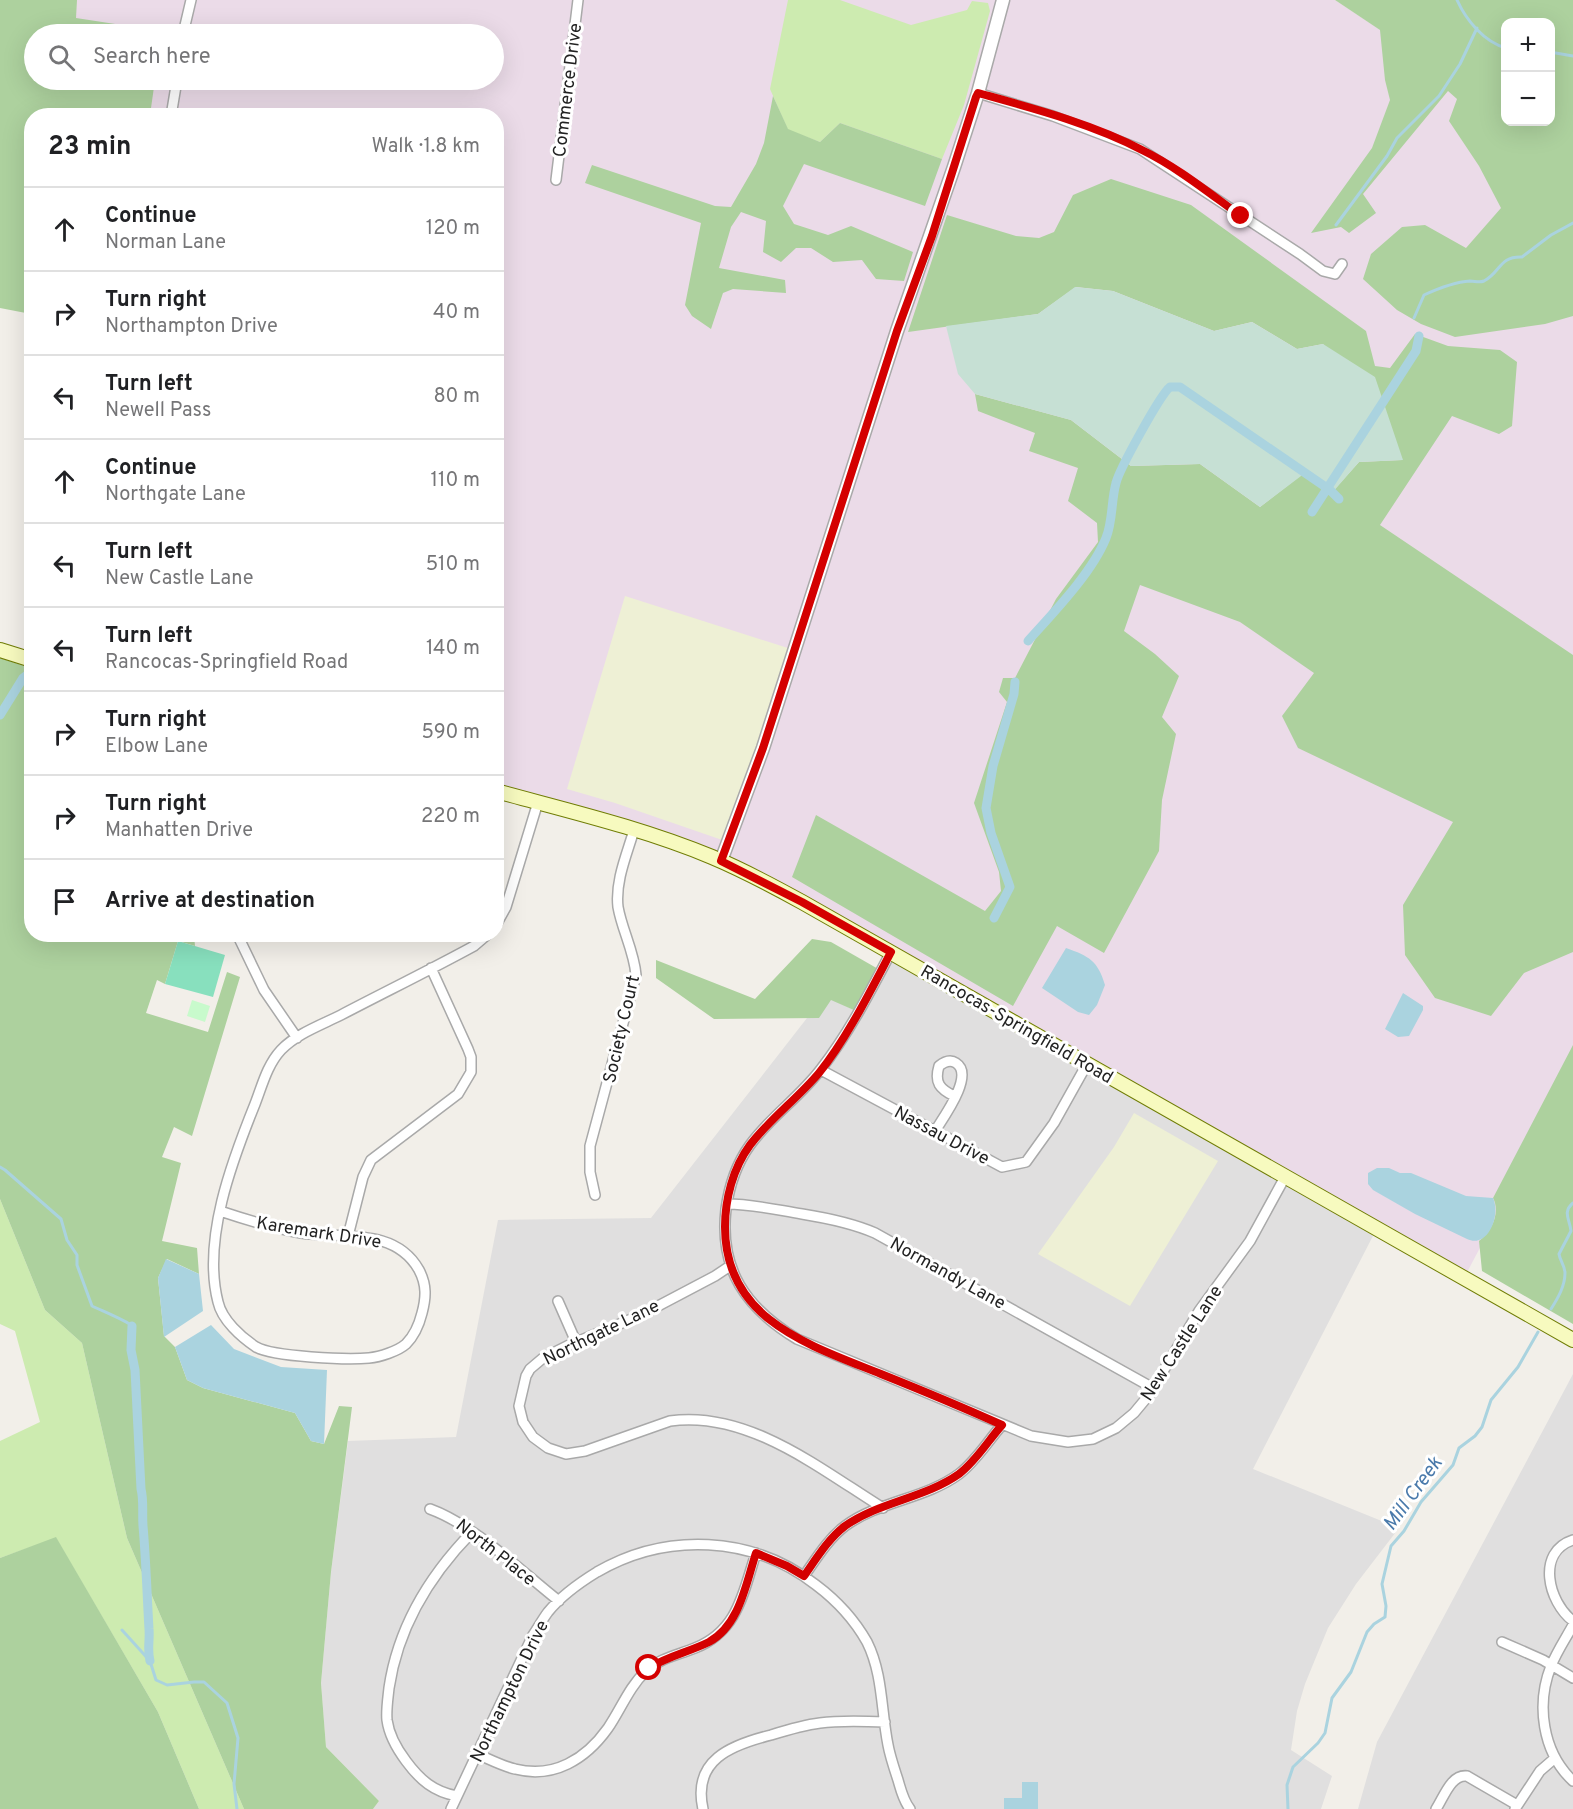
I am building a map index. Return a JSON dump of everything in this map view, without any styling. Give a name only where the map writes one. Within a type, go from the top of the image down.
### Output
[{"type":"main road","points":[[0,650],[24,658]]},
{"type":"main road","name":"Rancocas-Springfield Road","points":[[504,793],[634,830],[721,861],[802,902],[1573,1340]]},
{"type":"street","points":[[185,24],[190,0]]},
{"type":"street","name":"Commerce Drive","points":[[556,180],[578,0]]},
{"type":"street","points":[[721,861],[763,748],[897,331],[932,236],[978,93],[1003,0]]},
{"type":"street","points":[[172,108],[175,90]]},
{"type":"street","points":[[978,93],[1060,118],[1140,149],[1295,250],[1323,271],[1335,274],[1342,264]]},
{"type":"street","points":[[504,911],[538,802]]},
{"type":"street","name":"Society Court","points":[[595,1195],[590,1172],[590,1146],[619,1046],[636,975],[633,953],[620,914],[618,897],[622,868],[634,830]]},
{"type":"street","points":[[241,942],[264,990],[297,1038]]},
{"type":"street","name":"Karemark Drive","points":[[220,1211],[265,1226],[305,1233],[371,1238],[391,1244],[406,1253],[418,1269],[425,1284],[425,1301],[418,1329],[405,1345],[371,1358],[278,1354],[257,1347],[228,1323],[218,1304],[214,1275],[220,1211],[263,1081],[280,1051],[297,1038],[479,942]]},
{"type":"street","name":"New Castle Lane","points":[[891,952],[866,998],[821,1070],[750,1145],[737,1168],[727,1204],[725,1233],[730,1266],[738,1284],[775,1324],[797,1339],[1031,1436],[1055,1442],[1093,1439],[1126,1421],[1142,1404],[1199,1311],[1250,1241],[1286,1177]]},
{"type":"street","points":[[348,1236],[363,1177],[371,1160],[458,1094],[471,1072],[468,1049],[431,968]]},
{"type":"street","name":"Nassau Drive","points":[[821,1070],[1002,1167],[1026,1162],[1054,1123],[1087,1064]]},
{"type":"street","points":[[935,1131],[954,1096]]},
{"type":"street","name":"Normandy Lane","points":[[727,1204],[749,1204],[814,1216],[855,1225],[875,1233],[1153,1388]]},
{"type":"street","name":"Northgate Lane","points":[[730,1266],[641,1314],[551,1353],[530,1369],[521,1391],[519,1406],[523,1422],[533,1437],[548,1448],[566,1454],[585,1451],[658,1424],[681,1420],[726,1424],[779,1444],[883,1508]]},
{"type":"street","points":[[558,1301],[576,1342]]},
{"type":"street","points":[[804,1576],[840,1531],[856,1520],[919,1494],[957,1475],[970,1464],[1002,1425]]},
{"type":"street","name":"North Place","points":[[430,1509],[448,1516],[472,1532],[559,1601]]},
{"type":"street","points":[[457,1796],[437,1791],[414,1773],[400,1754],[390,1732],[387,1718],[391,1671],[408,1622],[435,1576],[454,1550],[472,1532]]},
{"type":"street","points":[[1573,1540],[1555,1550],[1550,1573],[1558,1603],[1573,1623],[1551,1665],[1546,1683],[1543,1716],[1555,1758],[1573,1781]]},
{"type":"street","name":"Northampton Drive","points":[[451,1809],[532,1635],[548,1612],[580,1583],[604,1568],[659,1548],[702,1544],[731,1546],[756,1553],[787,1566],[804,1576],[842,1609],[866,1641],[876,1666],[894,1770],[907,1808]]},
{"type":"street","points":[[477,1754],[518,1770],[546,1772],[564,1767],[581,1757],[608,1728],[627,1695],[649,1668],[664,1659],[711,1641],[729,1624],[740,1604],[756,1553]]},
{"type":"street","points":[[1502,1642],[1573,1678]]},
{"type":"street","points":[[703,1809],[700,1792],[709,1766],[722,1753],[738,1744],[817,1723],[885,1722]]},
{"type":"street","points":[[1436,1809],[1454,1780],[1462,1775],[1516,1807],[1540,1771],[1555,1758]]},
{"type":"shaded area","points":[[0,0],[1335,0],[1442,70],[1501,118],[1501,126],[1551,126],[1573,205],[1573,1072],[1464,1278],[745,871],[504,793],[504,108],[30,108],[25,90],[504,90],[504,24],[24,24],[24,87]]},
{"type":"shaded area","points":[[891,952],[1376,1230],[1253,1469],[1399,1528],[1356,1584],[1328,1628],[1305,1684],[1297,1711],[1291,1750],[1332,1776],[1321,1809],[373,1809],[379,1801],[326,1747],[321,1683],[331,1572],[348,1441],[456,1437],[498,1220],[651,1218],[807,1018],[819,1017],[831,999],[856,1011]]},
{"type":"shaded area","points":[[1573,1374],[1573,1809],[1358,1809],[1377,1742]]},
{"type":"green space","points":[[0,0],[77,0],[76,18],[115,24],[24,24],[24,90],[154,90],[151,108],[24,108],[24,313],[0,308]]},
{"type":"green space","points":[[788,0],[840,0],[911,25],[967,10],[972,1],[988,3],[990,11],[964,105],[942,159],[840,123],[820,142],[788,130],[770,89]]},
{"type":"green space","points":[[1335,0],[1573,0],[1573,316],[1545,324],[1455,337],[1421,324],[1397,310],[1363,279],[1371,254],[1402,227],[1425,225],[1466,248],[1501,208],[1479,166],[1449,121],[1457,99],[1448,91],[1363,194],[1376,213],[1349,233],[1341,227],[1311,233],[1372,148],[1390,100],[1385,80],[1380,30]]},
{"type":"green space","points":[[773,96],[788,129],[820,142],[840,123],[942,159],[925,206],[804,164],[783,206],[794,224],[828,235],[851,226],[913,252],[904,281],[876,279],[862,260],[833,262],[811,248],[796,248],[781,262],[763,252],[766,221],[741,212],[731,227],[719,268],[785,280],[786,293],[733,289],[723,293],[711,329],[692,316],[685,305],[701,223],[585,183],[592,165],[715,206],[731,207],[756,164],[764,143]]},
{"type":"green space","points":[[1111,179],[1191,205],[1366,331],[1375,366],[1390,368],[1415,334],[1448,346],[1500,350],[1517,362],[1512,426],[1499,434],[1452,416],[1380,525],[1573,655],[1573,952],[1524,973],[1491,1016],[1435,998],[1405,955],[1403,905],[1453,822],[1298,748],[1282,716],[1314,673],[1240,622],[1140,585],[1124,631],[1155,654],[1179,676],[1162,717],[1176,734],[1162,800],[1159,851],[1104,953],[1057,926],[1013,1006],[792,877],[816,815],[985,911],[1001,891],[999,872],[974,803],[1007,702],[999,692],[1003,678],[1015,678],[1056,599],[1098,542],[1097,523],[1068,501],[1078,468],[1029,451],[1035,433],[978,411],[975,394],[1071,420],[1131,466],[1200,464],[1260,507],[1305,472],[1332,492],[1359,462],[1402,460],[1323,344],[1297,349],[1252,322],[1214,331],[1113,291],[1076,287],[1038,314],[908,332],[947,215],[1016,236],[1039,238],[1054,232],[1073,195]]},
{"type":"green space","points":[[1075,287],[1113,291],[1214,331],[1252,322],[1297,349],[1323,344],[1375,377],[1403,460],[1359,462],[1332,493],[1305,473],[1260,507],[1200,464],[1131,466],[1071,420],[975,394],[958,374],[946,326],[1038,314]]},
{"type":"green space","points":[[625,596],[791,649],[728,842],[567,789]]},
{"type":"green space","points":[[0,658],[24,666],[24,942],[178,942],[165,984],[157,980],[146,1013],[208,1032],[227,972],[240,977],[192,1136],[174,1127],[162,1157],[181,1163],[162,1241],[197,1248],[199,1274],[167,1259],[158,1278],[164,1336],[175,1347],[187,1380],[203,1388],[295,1413],[311,1441],[324,1444],[339,1406],[352,1407],[331,1572],[321,1683],[326,1747],[379,1801],[373,1809],[244,1809],[127,1538],[82,1343],[45,1310],[0,1199]]},
{"type":"green space","points":[[812,939],[831,942],[880,970],[856,1011],[831,1000],[819,1018],[714,1019],[656,978],[656,960],[755,999]]},
{"type":"green space","points":[[178,942],[225,955],[213,997],[165,984]]},
{"type":"green space","points":[[181,942],[195,942],[195,946]]},
{"type":"green space","points":[[192,1000],[210,1006],[205,1022],[187,1016]]},
{"type":"green space","points":[[1573,1045],[1573,1324],[1482,1271],[1479,1241],[1494,1222],[1496,1210],[1493,1198]]},
{"type":"green space","points":[[1134,1113],[1218,1161],[1130,1306],[1038,1254],[1114,1147]]},
{"type":"green space","points":[[0,1199],[45,1310],[82,1343],[127,1538],[244,1809],[199,1809],[158,1712],[56,1538],[0,1558],[0,1441],[40,1422],[15,1331],[0,1324]]},
{"type":"green space","points":[[56,1537],[158,1712],[199,1809],[0,1809],[0,1558]]},
{"type":"water","points":[[1066,948],[1092,960],[1105,985],[1097,1005],[1089,1015],[1078,1012],[1042,988]]},
{"type":"water","points":[[1403,993],[1423,1006],[1423,1010],[1409,1036],[1398,1037],[1385,1029]]},
{"type":"water","points":[[1377,1168],[1411,1173],[1466,1196],[1493,1198],[1495,1213],[1491,1229],[1487,1235],[1474,1241],[1415,1214],[1373,1190],[1368,1184],[1368,1173]]},
{"type":"water","points":[[166,1259],[199,1274],[203,1311],[164,1337],[158,1278]]},
{"type":"water","points":[[211,1325],[234,1349],[281,1367],[327,1370],[324,1444],[311,1441],[295,1413],[203,1388],[187,1380],[175,1347]]},
{"type":"water","points":[[1022,1782],[1038,1782],[1038,1809],[1004,1809],[1004,1798],[1022,1798]]},
{"type":"waterway","points":[[1457,0],[1465,15],[1477,29],[1490,41],[1501,46]]},
{"type":"waterway","points":[[1336,225],[1387,156],[1397,138],[1439,96],[1460,64],[1477,28]]},
{"type":"waterway","points":[[1555,53],[1573,56]]},
{"type":"waterway","points":[[1414,318],[1424,295],[1458,283],[1484,281],[1504,262],[1514,257],[1522,257],[1551,235],[1573,223]]},
{"type":"waterway","points":[[1312,512],[1416,351],[1419,336]]},
{"type":"waterway","points":[[1028,641],[1071,592],[1100,551],[1108,531],[1114,490],[1119,475],[1149,417],[1170,387],[1180,387],[1330,490],[1339,499]]},
{"type":"waterway","points":[[0,715],[24,677]]},
{"type":"waterway","points":[[994,918],[1010,887],[991,833],[986,808],[993,766],[1014,694],[1015,682]]},
{"type":"waterway","points":[[0,1167],[61,1219],[67,1240],[77,1255],[77,1265],[92,1306],[132,1326]]},
{"type":"waterway","name":"Mill Creek","points":[[1551,1309],[1564,1283],[1565,1270],[1559,1254],[1571,1231],[1567,1213],[1573,1203]]},
{"type":"waterway","points":[[132,1326],[131,1350],[135,1370],[150,1661]]},
{"type":"waterway","name":"Mill Creek","points":[[1288,1809],[1287,1785],[1293,1767],[1325,1733],[1332,1698],[1351,1672],[1367,1632],[1385,1617],[1386,1606],[1382,1584],[1391,1546],[1404,1531],[1421,1502],[1453,1465],[1459,1448],[1475,1436],[1482,1427],[1491,1400],[1518,1367],[1538,1332]]},
{"type":"waterway","points":[[122,1630],[150,1661],[156,1680],[167,1685],[204,1682],[227,1703],[238,1738],[234,1784],[237,1809]]},
{"type":"route","points":[[649,1668],[664,1659],[711,1641],[729,1624],[740,1604],[756,1553],[804,1576],[833,1538],[847,1525],[942,1484],[957,1475],[976,1458],[1002,1425],[823,1351],[785,1332],[764,1315],[738,1284],[728,1259],[725,1233],[729,1193],[743,1156],[759,1135],[821,1070],[866,998],[891,952],[745,871],[721,861],[763,748],[897,331],[932,236],[976,97],[978,93],[1042,112],[1140,149],[1179,172],[1241,216]]}]
